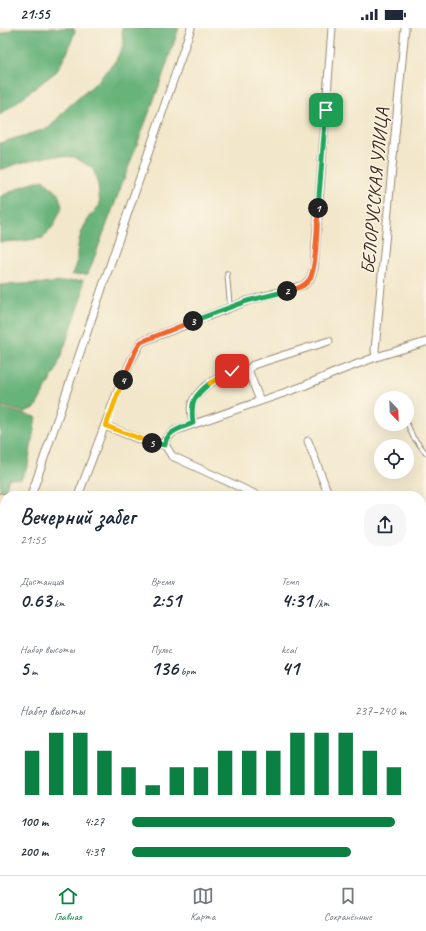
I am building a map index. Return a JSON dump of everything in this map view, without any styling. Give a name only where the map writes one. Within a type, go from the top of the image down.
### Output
[{"type":"street","points":[[32,491],[191,28]]},
{"type":"street","points":[[80,491],[130,363],[141,342],[247,301],[304,285],[310,279],[314,268],[332,28]]},
{"type":"street","name":"БЕЛОРУССКАЯ УЛИЦА","points":[[376,357],[375,350],[405,28]]},
{"type":"street","points":[[260,401],[249,372],[253,365],[329,341]]},
{"type":"street","points":[[248,491],[172,456],[165,445],[165,440],[174,431],[193,423],[301,387],[376,357],[426,342]]},
{"type":"street","points":[[193,423],[191,411],[193,402],[200,392],[213,382],[232,371]]},
{"type":"street","points":[[106,426],[149,443],[165,445]]},
{"type":"street","points":[[308,441],[327,491]]},
{"type":"lane","points":[[227,273],[230,307]]},
{"type":"lane","points":[[410,431],[413,437],[426,453]]},
{"type":"green space","points":[[15,28],[73,28],[75,31],[68,51],[57,71],[0,115],[0,35]]},
{"type":"green space","points":[[122,28],[179,28],[158,89],[88,274],[71,275],[77,264],[77,250],[83,229],[92,214],[100,205],[98,185],[93,169],[75,157],[50,156],[19,163],[0,170],[0,143],[49,128],[67,108],[97,82],[116,60],[123,45]]},
{"type":"green space","points":[[43,180],[58,193],[62,207],[54,225],[43,238],[0,242],[0,197],[23,186]]},
{"type":"green space","points":[[83,280],[82,298],[56,370],[35,408],[24,412],[0,406],[0,285]]},
{"type":"green space","points":[[0,408],[36,417],[28,465],[21,479],[9,478],[5,491],[0,491]]},
{"type":"route","points":[[232,371],[213,382],[200,392],[193,402],[191,411],[193,423],[174,431],[165,440],[165,445],[149,443],[106,426],[115,398],[141,342],[247,301],[304,285],[310,279],[314,268],[326,110]]}]
